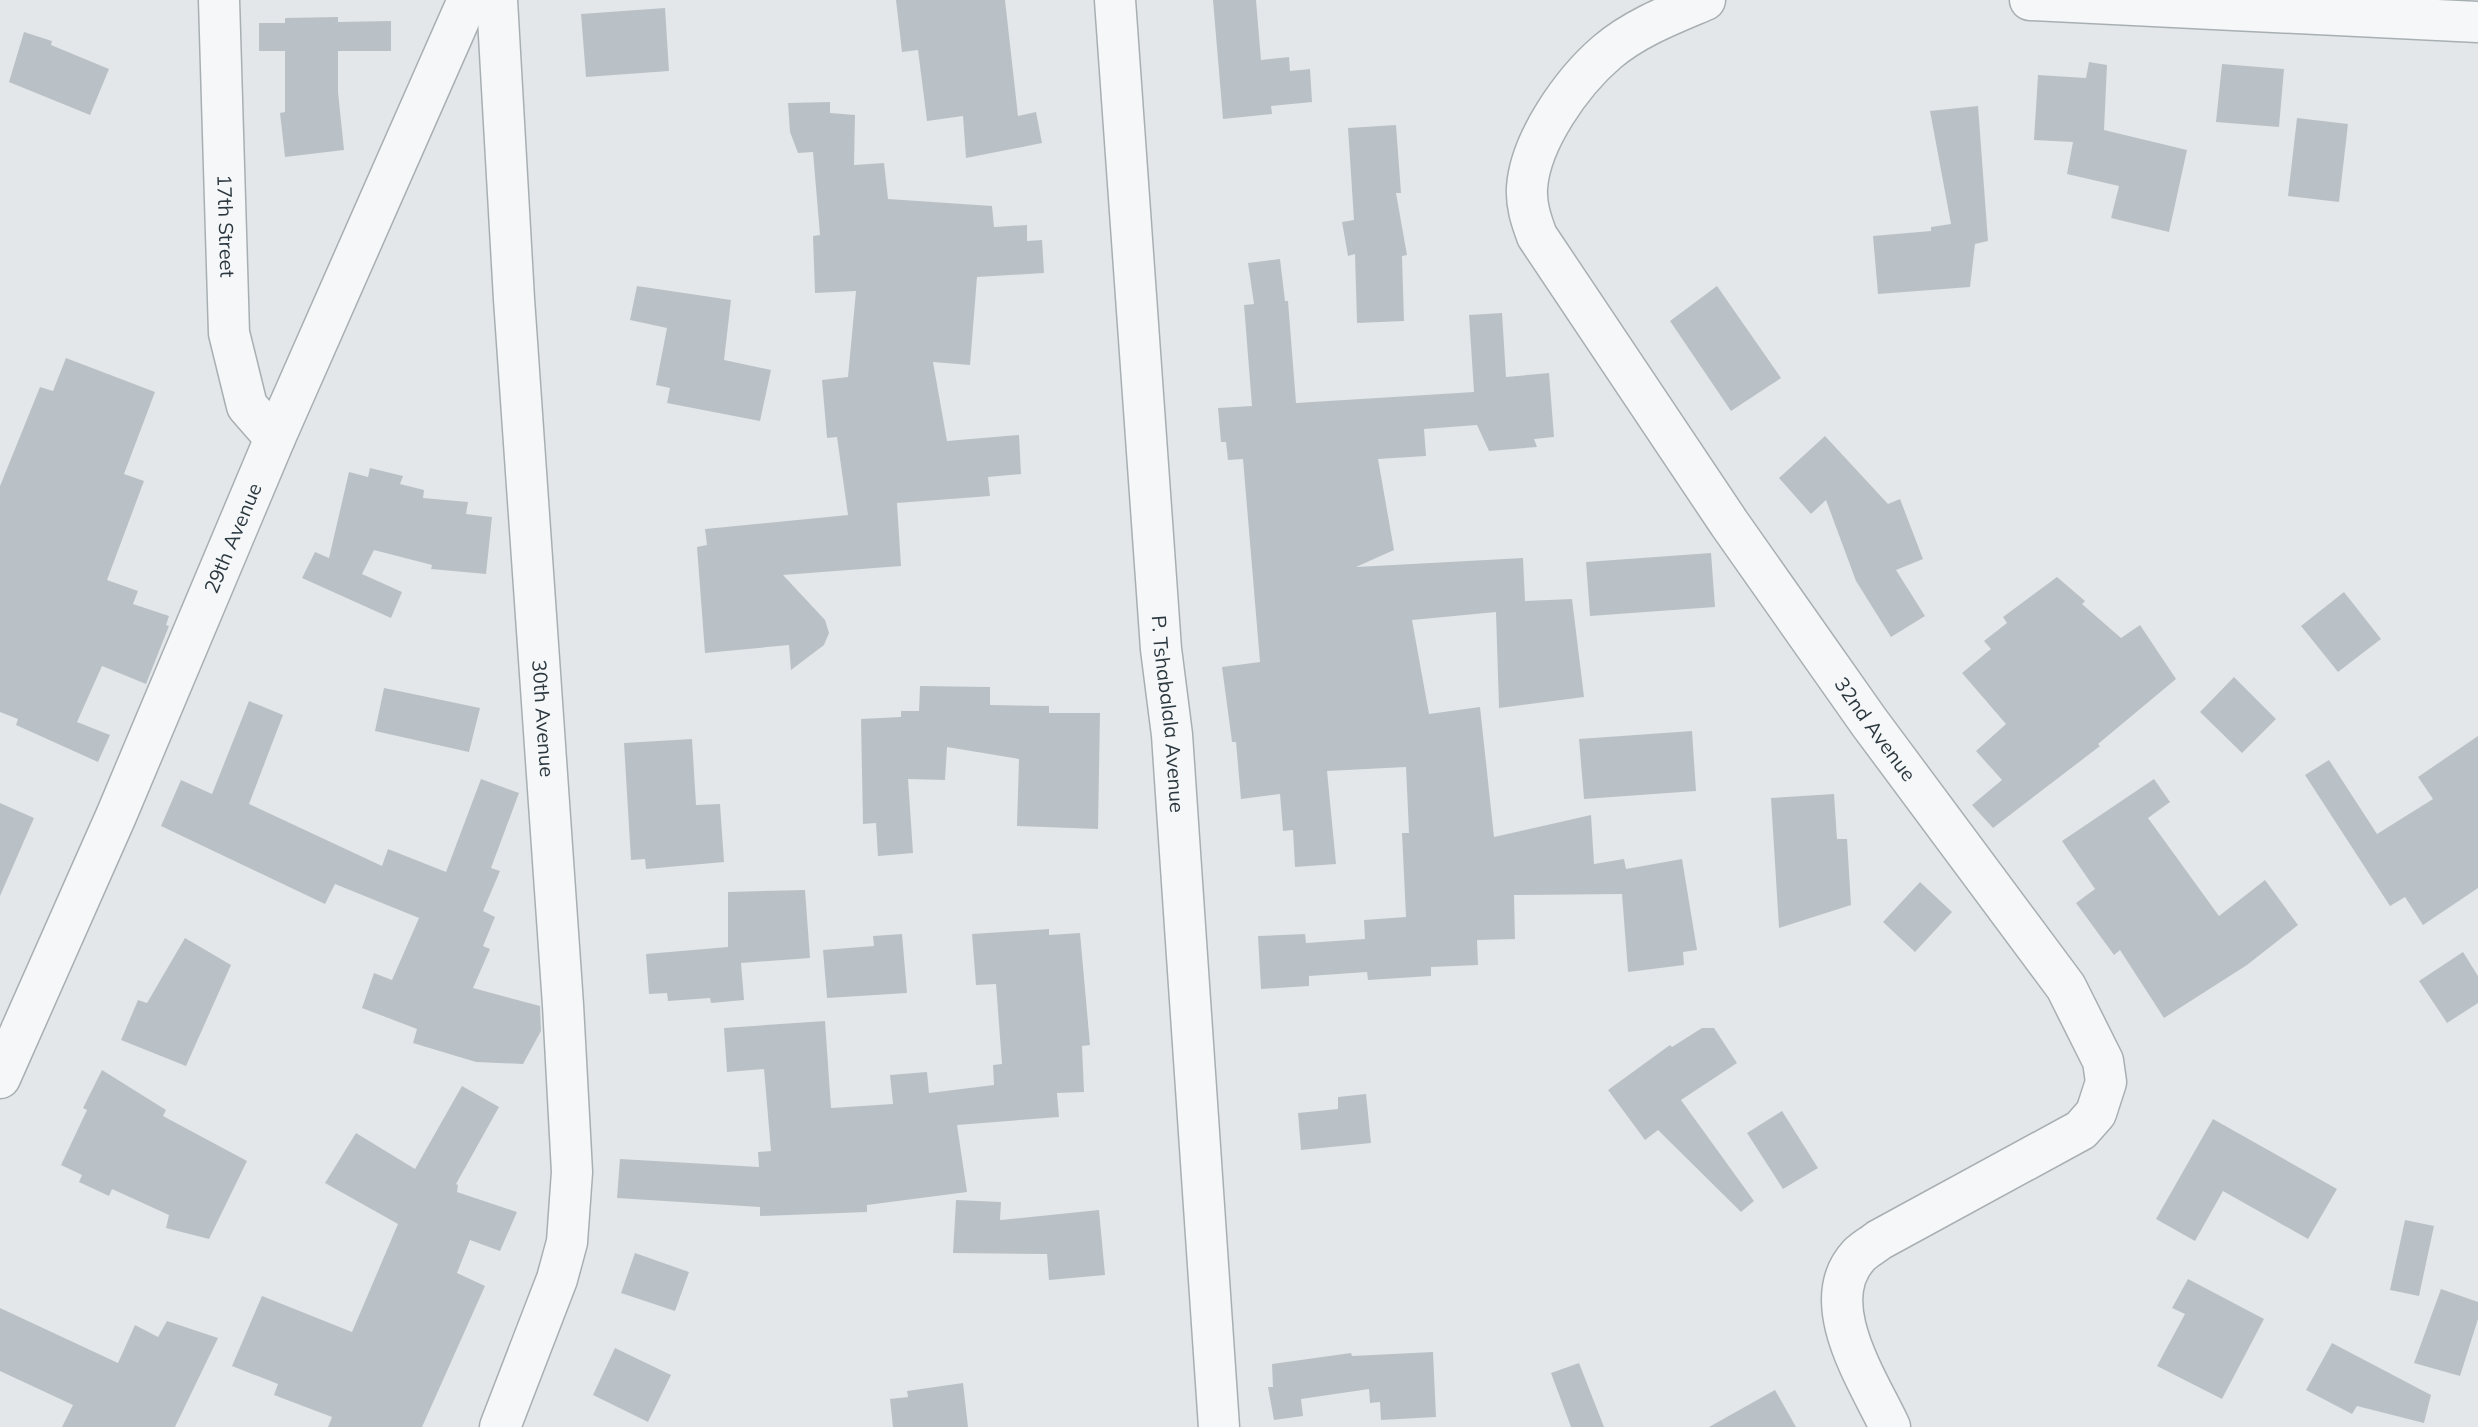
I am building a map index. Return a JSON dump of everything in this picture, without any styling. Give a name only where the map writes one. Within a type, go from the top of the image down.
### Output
[{"type":"street","name":"17th Street","points":[[219,0],[229,333],[247,406],[275,438]]},
{"type":"street","name":"29th Avenue","points":[[0,1078],[122,802],[275,438],[468,0]]},
{"type":"street","name":"30th Avenue","points":[[497,0],[572,1172],[567,1242],[557,1279],[500,1427]]},
{"type":"street","name":"P. Tshabalala Avenue","points":[[1115,0],[1161,649],[1172,735],[1219,1427]]},
{"type":"street","name":"32nd Avenue","points":[[1705,0],[1656,21],[1607,52],[1555,113],[1537,149],[1527,187],[1528,211],[1537,236],[1746,548],[1869,722],[2066,987],[2103,1061],[2106,1082],[2096,1113],[2081,1130],[1879,1240],[1859,1255],[1847,1275],[1841,1296],[1843,1324],[1890,1427]]},
{"type":"street","points":[[2030,0],[2478,22]]},
{"type":"building","points":[[896,0],[1005,0],[1018,116],[1036,112],[1042,143],[966,158],[963,116],[927,121],[918,50],[902,52]]},
{"type":"building","points":[[1213,0],[1256,0],[1261,60],[1289,57],[1290,71],[1310,69],[1312,102],[1271,106],[1272,114],[1223,119]]},
{"type":"building","points":[[665,8],[669,71],[586,77],[581,14]]},
{"type":"building","points":[[338,17],[338,22],[391,21],[391,51],[338,51],[338,92],[344,150],[285,157],[280,113],[285,112],[285,51],[259,51],[259,23],[285,23],[285,18]]},
{"type":"building","points":[[24,32],[52,41],[51,45],[109,69],[90,115],[9,82]]},
{"type":"building","points":[[2089,62],[2107,65],[2104,130],[2187,150],[2169,232],[2111,218],[2119,186],[2067,174],[2073,142],[2034,140],[2038,75],[2086,78]]},
{"type":"building","points":[[2222,64],[2284,69],[2279,127],[2216,122]]},
{"type":"building","points":[[830,102],[830,113],[855,115],[854,165],[884,163],[888,199],[992,206],[994,227],[1027,225],[1027,241],[1042,240],[1044,273],[977,277],[970,365],[933,362],[947,441],[1019,435],[1021,474],[988,477],[990,496],[897,503],[901,566],[783,575],[825,620],[829,633],[824,645],[791,670],[789,645],[705,653],[697,547],[707,545],[705,529],[848,515],[837,437],[827,438],[822,380],[848,377],[856,291],[815,293],[813,236],[820,235],[813,152],[798,153],[790,132],[788,103]]},
{"type":"building","points":[[1978,106],[1988,241],[1975,244],[1970,287],[1878,294],[1873,236],[1931,231],[1931,227],[1951,224],[1930,111]]},
{"type":"building","points":[[2297,118],[2348,124],[2339,202],[2288,196]]},
{"type":"building","points":[[1396,125],[1401,193],[1396,193],[1407,255],[1402,256],[1404,321],[1357,323],[1355,254],[1348,256],[1342,222],[1354,220],[1348,128]]},
{"type":"building","points":[[1280,259],[1285,301],[1288,301],[1296,403],[1474,392],[1469,315],[1502,313],[1506,377],[1549,373],[1554,437],[1534,439],[1537,447],[1489,451],[1477,425],[1424,429],[1426,456],[1378,459],[1394,550],[1356,567],[1523,558],[1525,601],[1572,599],[1584,697],[1499,708],[1496,612],[1412,620],[1429,714],[1480,707],[1494,837],[1591,815],[1594,864],[1624,859],[1626,869],[1682,859],[1697,950],[1683,952],[1684,965],[1628,972],[1622,894],[1514,895],[1515,939],[1477,940],[1478,965],[1431,967],[1431,976],[1368,980],[1367,972],[1309,976],[1309,986],[1261,989],[1258,936],[1305,934],[1306,943],[1365,939],[1364,920],[1406,917],[1402,833],[1409,833],[1406,767],[1327,771],[1336,864],[1295,867],[1293,830],[1283,831],[1280,794],[1241,799],[1236,742],[1232,742],[1222,667],[1260,662],[1243,459],[1228,460],[1226,442],[1221,442],[1218,408],[1252,406],[1244,305],[1254,304],[1248,263]]},
{"type":"building","points":[[637,286],[731,300],[724,360],[771,370],[760,421],[667,403],[670,388],[656,385],[667,328],[630,320]]},
{"type":"building","points":[[1717,286],[1781,378],[1731,411],[1670,321]]},
{"type":"building","points":[[66,358],[155,392],[124,474],[144,481],[107,580],[138,591],[133,604],[169,616],[166,625],[169,626],[146,684],[102,666],[77,722],[110,735],[98,762],[16,725],[18,719],[0,712],[0,486],[40,387],[53,391]]},
{"type":"building","points":[[1825,436],[1888,504],[1900,499],[1923,559],[1896,570],[1925,616],[1891,637],[1856,581],[1826,500],[1811,514],[1779,478]]},
{"type":"building","points":[[370,468],[403,476],[400,484],[424,490],[423,498],[468,502],[466,514],[492,517],[486,574],[431,569],[432,565],[374,550],[362,574],[402,592],[391,618],[302,578],[315,552],[329,558],[349,472],[368,477]]},
{"type":"building","points":[[1711,553],[1715,607],[1590,616],[1586,562]]},
{"type":"building","points":[[2057,577],[2121,638],[2140,625],[2176,679],[2098,744],[2100,746],[1993,828],[1972,805],[2002,780],[1976,751],[2006,724],[1962,673],[1991,649],[1984,641],[2007,623],[2003,617]]},
{"type":"building","points":[[2344,592],[2381,639],[2338,672],[2301,626]]},
{"type":"building","points":[[2234,677],[2276,719],[2242,753],[2200,712]]},
{"type":"building","points":[[920,686],[990,687],[990,705],[1049,706],[1049,713],[1100,713],[1098,829],[1017,826],[1019,759],[947,747],[945,780],[908,779],[913,853],[878,856],[876,823],[863,824],[861,719],[901,717],[901,711],[919,711]]},
{"type":"building","points":[[384,688],[480,708],[469,752],[375,731]]},
{"type":"building","points":[[249,701],[283,715],[249,804],[382,866],[388,849],[446,872],[481,779],[519,793],[491,868],[500,871],[483,911],[495,917],[483,946],[490,949],[473,988],[540,1006],[541,1031],[523,1064],[476,1062],[413,1043],[417,1029],[362,1008],[374,973],[392,980],[419,918],[335,884],[325,904],[161,826],[181,780],[212,794]]},
{"type":"building","points":[[1692,731],[1696,791],[1584,799],[1579,739]]},
{"type":"building","points":[[2478,736],[2478,888],[2423,925],[2405,897],[2390,906],[2305,775],[2329,760],[2377,834],[2433,799],[2418,777]]},
{"type":"building","points":[[692,739],[696,805],[720,804],[724,862],[646,869],[645,859],[631,860],[624,743]]},
{"type":"building","points":[[2154,779],[2170,802],[2148,818],[2219,916],[2265,880],[2298,925],[2247,965],[2164,1018],[2120,950],[2114,955],[2076,903],[2095,889],[2062,841]]},
{"type":"building","points":[[1834,794],[1837,839],[1847,839],[1851,905],[1779,928],[1771,798]]},
{"type":"building","points":[[0,803],[34,818],[0,896]]},
{"type":"building","points":[[1920,882],[1952,912],[1915,952],[1883,922]]},
{"type":"building","points":[[805,890],[810,958],[741,963],[744,1000],[711,1003],[710,998],[668,1001],[667,993],[649,994],[646,954],[728,947],[728,892]]},
{"type":"building","points":[[1049,929],[1049,935],[1080,933],[1090,1045],[1082,1046],[1084,1092],[1057,1093],[1059,1117],[957,1125],[967,1192],[867,1205],[867,1212],[760,1216],[760,1207],[617,1198],[620,1159],[759,1167],[758,1152],[771,1151],[764,1069],[727,1072],[724,1028],[825,1021],[831,1108],[893,1104],[890,1075],[927,1072],[929,1093],[994,1085],[993,1065],[1002,1064],[996,984],[976,985],[972,934]]},
{"type":"building","points":[[902,934],[907,993],[827,998],[823,950],[874,946],[873,936]]},
{"type":"building","points":[[185,938],[231,965],[186,1066],[121,1040],[138,1000],[147,1003]]},
{"type":"building","points":[[2463,952],[2478,976],[2478,1003],[2447,1023],[2419,981]]},
{"type":"building","points":[[1702,1028],[1714,1028],[1737,1063],[1681,1100],[1754,1201],[1741,1212],[1658,1130],[1645,1140],[1608,1090],[1670,1045],[1672,1047]]},
{"type":"building","points":[[102,1070],[166,1110],[163,1116],[247,1161],[209,1239],[166,1228],[169,1215],[112,1189],[109,1196],[79,1182],[82,1175],[61,1165]]},
{"type":"building","points":[[462,1086],[499,1107],[456,1184],[457,1192],[517,1212],[500,1251],[470,1240],[457,1273],[485,1286],[422,1427],[328,1427],[332,1417],[274,1395],[278,1384],[232,1366],[262,1296],[352,1332],[398,1224],[325,1183],[356,1133],[415,1169]]},
{"type":"building","points":[[1366,1094],[1371,1143],[1301,1150],[1298,1113],[1338,1109],[1338,1097]]},
{"type":"building","points":[[1782,1111],[1818,1168],[1783,1189],[1747,1133]]},
{"type":"building","points":[[2213,1119],[2337,1189],[2308,1239],[2223,1191],[2195,1241],[2156,1219]]},
{"type":"building","points":[[956,1200],[1001,1202],[1000,1220],[1099,1210],[1105,1275],[1049,1280],[1047,1254],[953,1253]]},
{"type":"building","points":[[2405,1220],[2434,1226],[2419,1296],[2390,1290]]},
{"type":"building","points":[[635,1253],[689,1272],[675,1311],[621,1293]]},
{"type":"building","points":[[2188,1279],[2264,1319],[2222,1399],[2157,1366],[2185,1314],[2172,1308]]},
{"type":"building","points":[[2441,1289],[2478,1302],[2478,1319],[2460,1376],[2414,1363]]},
{"type":"building","points":[[0,1308],[118,1363],[135,1325],[158,1337],[167,1321],[218,1338],[175,1427],[62,1427],[73,1405],[0,1371]]},
{"type":"building","points":[[2332,1343],[2431,1395],[2424,1423],[2357,1406],[2352,1414],[2306,1390]]},
{"type":"building","points":[[615,1348],[671,1375],[648,1422],[593,1395]]},
{"type":"building","points":[[1433,1352],[1436,1417],[1381,1420],[1380,1402],[1370,1403],[1369,1389],[1301,1399],[1303,1416],[1274,1420],[1268,1387],[1273,1387],[1272,1364],[1351,1353],[1352,1356]]},
{"type":"building","points":[[1579,1363],[1604,1427],[1571,1427],[1551,1373]]},
{"type":"building","points":[[963,1383],[968,1427],[893,1427],[890,1399],[908,1397],[907,1391]]},
{"type":"building","points":[[1775,1390],[1796,1427],[1709,1427]]}]
